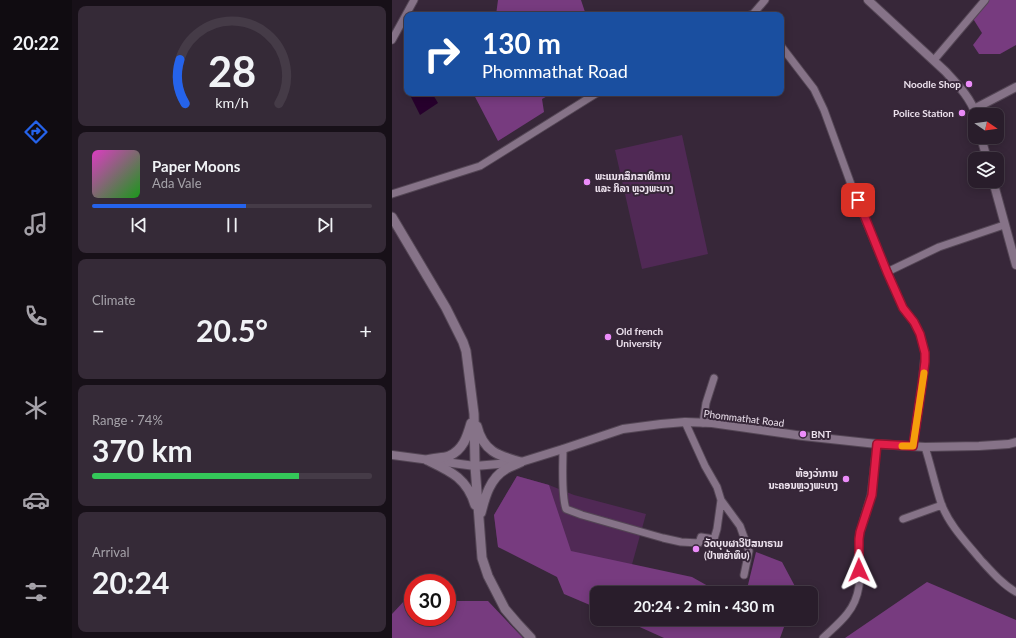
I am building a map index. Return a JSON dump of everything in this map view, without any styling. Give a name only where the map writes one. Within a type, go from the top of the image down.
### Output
[{"type":"main road","points":[[392,217],[446,308],[463,342],[466,351],[474,414],[479,436],[489,449],[503,457],[520,462]]},
{"type":"main road","points":[[427,460],[449,456],[462,447],[468,436],[474,414]]},
{"type":"main road","points":[[474,414],[475,466],[482,558],[488,576],[505,609],[531,638]]},
{"type":"main road","points":[[427,460],[452,472],[466,485],[474,500],[479,520]]},
{"type":"main road","points":[[479,520],[492,481],[504,470],[520,462]]},
{"type":"street","points":[[407,12],[414,0]]},
{"type":"street","points":[[755,12],[765,0]]},
{"type":"street","points":[[868,0],[954,80],[973,108]]},
{"type":"street","points":[[934,60],[985,0]]},
{"type":"street","points":[[392,40],[404,18]]},
{"type":"street","points":[[784,50],[814,89],[824,110],[852,187],[887,272],[903,308],[914,322],[920,334],[925,353],[925,362],[913,446]]},
{"type":"street","points":[[982,108],[1016,87]]},
{"type":"street","points":[[392,194],[480,166],[592,96]]},
{"type":"street","points":[[995,188],[1004,225],[1013,241],[1016,264]]},
{"type":"street","points":[[887,272],[939,247],[1004,225]]},
{"type":"street","points":[[703,423],[706,403],[714,378]]},
{"type":"street","points":[[685,422],[705,466],[717,487],[721,500],[740,526],[749,551],[744,575]]},
{"type":"street","name":"Phommathat Road","points":[[392,455],[475,466],[520,462],[623,429],[685,422],[712,423],[802,436],[877,444],[925,447],[979,446],[1009,444],[1016,442]]},
{"type":"street","points":[[823,638],[846,616],[855,603],[858,595],[860,583],[859,539],[872,495],[877,444]]},
{"type":"street","points":[[925,447],[942,505],[957,531],[1001,581],[1016,592]]},
{"type":"street","points":[[563,449],[564,503],[566,508],[582,515],[664,538],[681,542],[699,543],[701,537],[714,539],[721,500]]},
{"type":"street","points":[[903,519],[942,505]]},
{"type":"shaded area","points":[[498,0],[581,0],[585,12],[496,12]]},
{"type":"shaded area","points":[[987,0],[1016,0],[1016,45],[1000,54],[979,54],[973,45],[982,33],[972,17]]},
{"type":"shaded area","points":[[410,96],[434,96],[438,103],[420,115]]},
{"type":"shaded area","points":[[475,96],[548,96],[542,99],[544,112],[498,141]]},
{"type":"shaded area","points":[[682,135],[708,254],[642,269],[615,150]]},
{"type":"shaded area","points":[[517,476],[549,485],[574,495],[646,514],[626,586],[498,547],[494,515]]},
{"type":"shaded area","points":[[517,476],[549,485],[571,551],[692,577],[708,586],[590,586],[590,605],[564,594],[557,577],[498,547],[494,515]]},
{"type":"shaded area","points":[[756,552],[782,562],[795,586],[748,586]]},
{"type":"shaded area","points":[[927,582],[1016,620],[1016,638],[845,638]]},
{"type":"shaded area","points":[[404,601],[404,626],[456,626],[456,601],[488,601],[523,638],[392,638],[392,614]]},
{"type":"shaded area","points":[[637,626],[784,626],[780,638],[664,638]]},
{"type":"slow traffic","points":[[902,446],[913,446],[924,373]]},
{"type":"place","name":"Noodle Shop","points":[[969,84]]},
{"type":"place","name":"Police Station","points":[[962,113]]},
{"type":"place","name":"ພະແນກສຶກສາທິການ ແລະ ກິລາ ຫຼວງພະບາງ","points":[[587,182]]},
{"type":"place","name":"Old french University","points":[[608,337]]},
{"type":"place","name":"BNT","points":[[803,434]]},
{"type":"place","name":"ຫ້ອງວ່າການ ນະຄອນຫຼວງພະບາງ","points":[[846,479]]},
{"type":"place","name":"ວັດບຸບຜາວິປັສນາຣາມ (ປ່າຫຍ້າທຶບ)","points":[[696,549]]},
{"type":"route","points":[[858,200],[903,308],[914,322],[920,334],[925,353],[913,446],[877,444],[872,495],[859,539],[859,570]]}]
